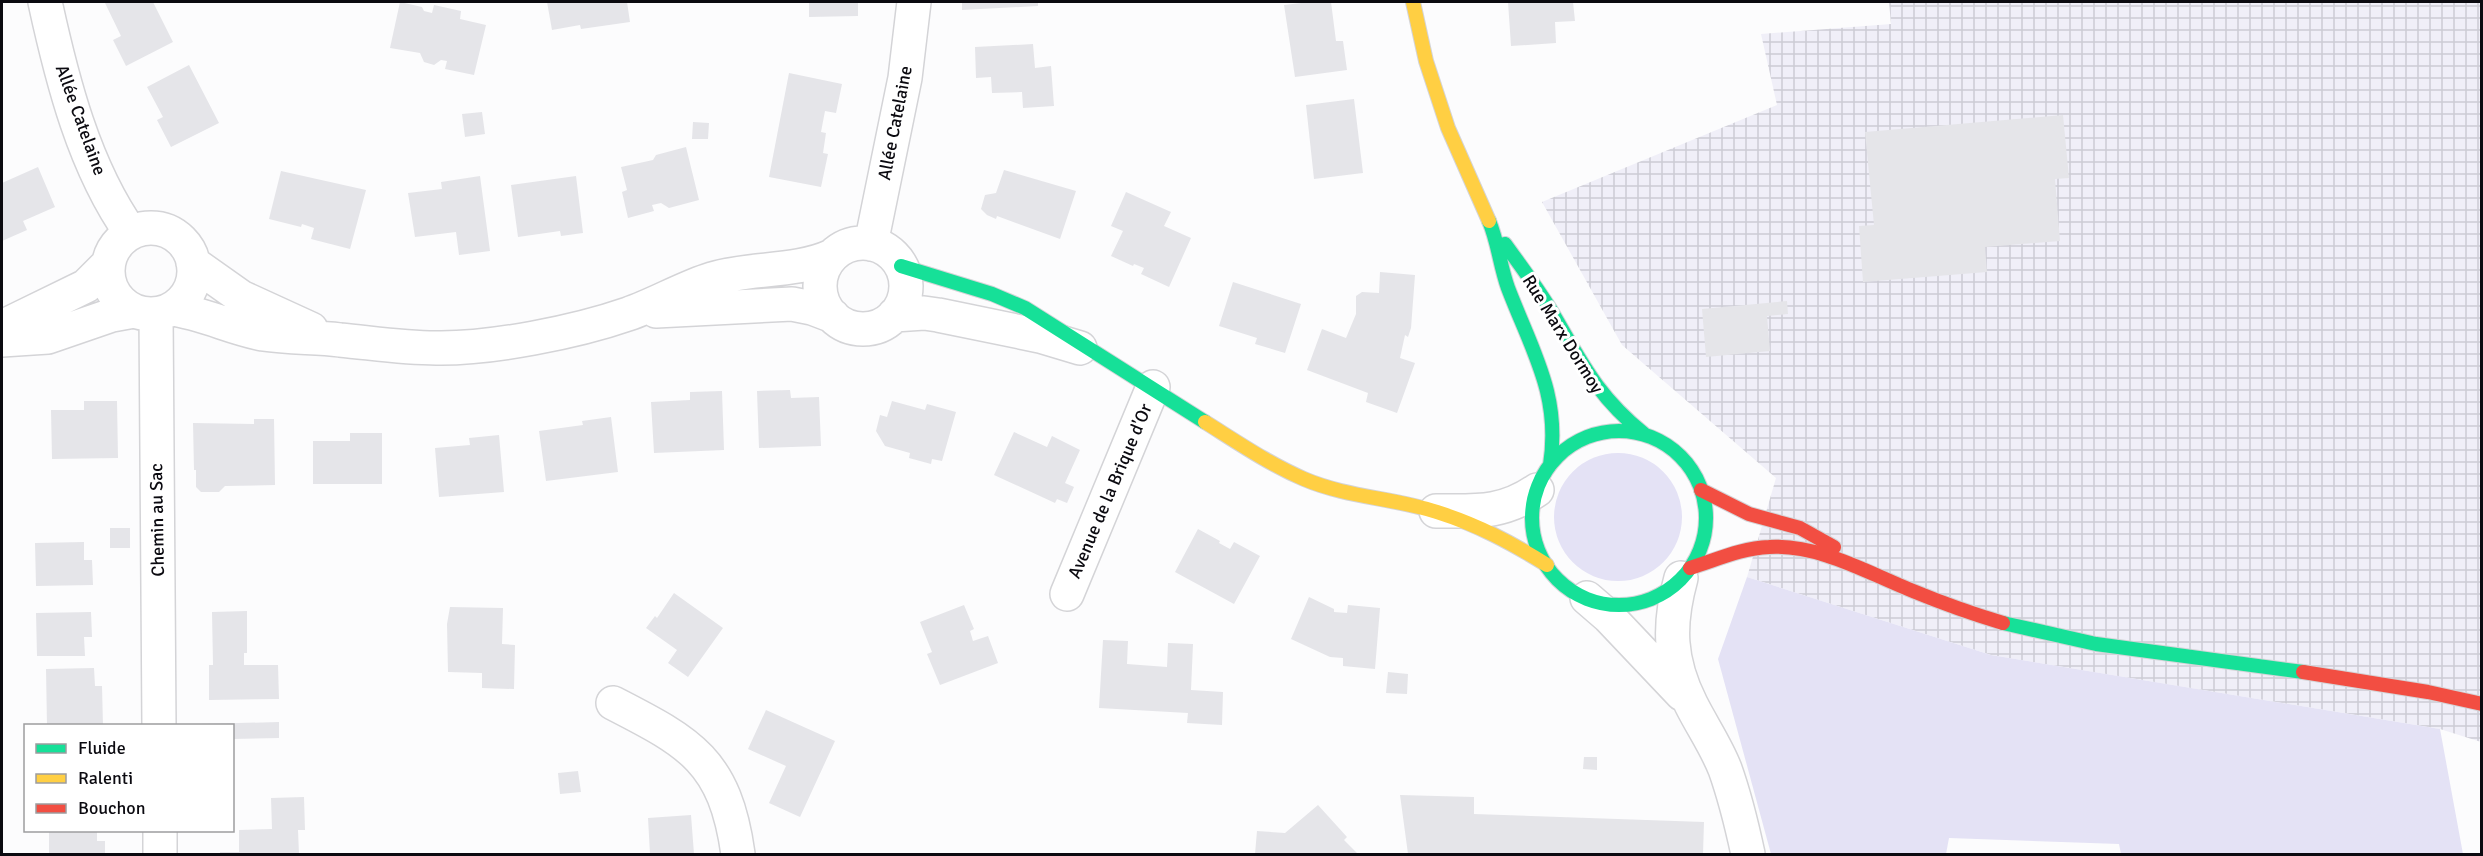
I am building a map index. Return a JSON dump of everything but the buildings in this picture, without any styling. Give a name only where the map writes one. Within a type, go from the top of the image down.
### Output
[{"type":"street","name":"Allée Catelaine","points":[[45,2],[63,75],[85,141],[109,196],[131,233]]},
{"type":"street","name":"Allée Catelaine","points":[[871,244],[905,78],[914,2]]},
{"type":"street","name":"Rue Marx Dormoy","points":[[1413,2],[1426,61],[1448,128],[1491,226],[1507,285],[1552,401],[1555,430],[1544,478]]},
{"type":"street","name":"Rue Marx Dormoy","points":[[1491,226],[1545,301],[1587,376],[1612,409],[1644,435]]},
{"type":"street","points":[[2,327],[86,286],[108,264],[119,243],[131,233],[154,228],[169,232],[182,242],[193,263],[194,278],[183,300],[154,312],[122,303],[113,292],[108,278],[108,264]]},
{"type":"street","points":[[2,340],[48,337],[112,315],[154,312],[200,315],[262,333],[438,348],[484,345],[540,335],[627,314],[792,304],[812,308],[833,316],[845,325],[860,329],[882,324],[894,315],[905,295],[905,280],[901,266],[892,254],[871,244],[850,245],[832,256],[804,266],[742,273],[710,280],[627,314]]},
{"type":"street","points":[[832,256],[824,268],[820,283],[822,297],[833,316]]},
{"type":"street","points":[[193,263],[242,297],[292,322],[338,339]]},
{"type":"street","name":"Avenue de la Brique d'Or","points":[[901,266],[1008,301],[1040,317],[1253,452],[1304,478],[1352,494],[1434,511],[1498,536],[1547,565]]},
{"type":"street","name":"Chemin au Sac","points":[[154,312],[159,724]]},
{"type":"street","name":"Avenue de la Brique d'Or","points":[[894,315],[924,313],[938,315],[1040,336],[1098,353]]},
{"type":"street","name":"Avenue de la Brique d'Or","points":[[1066,594],[1153,387]]},
{"type":"street","points":[[1691,704],[1615,623],[1587,598],[1564,585],[1540,554],[1533,529],[1534,503],[1544,478],[1569,447],[1592,435],[1618,431],[1644,435],[1661,442],[1677,453],[1693,472],[1701,490],[1705,530],[1702,543],[1686,573],[1673,610],[1672,646],[1676,664],[1691,704],[1713,741],[1725,769],[1748,855]]},
{"type":"street","name":"Avenue de la Brique d'Or","points":[[1434,511],[1496,510],[1520,502],[1544,478]]},
{"type":"street","points":[[1701,490],[1749,514],[1800,528],[1883,579]]},
{"type":"street","points":[[1587,598],[1615,604],[1644,601],[1664,592],[1686,573],[1748,551],[1782,547],[1839,562],[1968,612],[2042,633],[2095,643],[2380,683],[2481,704]]},
{"type":"street","points":[[613,703],[677,737],[711,771],[732,823],[738,855]]},
{"type":"street","points":[[160,832],[160,855]]},
{"type":"shaded area","points":[[1889,2],[2481,2],[2481,742],[2440,729],[1991,655],[1747,577],[1776,478],[1622,345],[1542,202],[1777,105],[1761,34],[1891,24]]},
{"type":"shaded area","points":[[1618,453],[1642,458],[1663,472],[1677,493],[1682,517],[1677,541],[1663,562],[1642,576],[1618,581],[1594,576],[1573,562],[1559,541],[1554,517],[1559,493],[1573,472],[1594,458]]},
{"type":"shaded area","points":[[1747,577],[1991,655],[2440,729],[2463,854],[2121,854],[2119,844],[1949,838],[1946,854],[1771,854],[1718,659]]},
{"type":"traffic: fast","points":[[1489,221],[1508,288],[1535,353],[1548,395],[1552,440],[1550,465]]},
{"type":"traffic: fast","points":[[1505,244],[1545,300],[1590,376],[1613,405],[1644,434]]},
{"type":"traffic: fast","points":[[901,266],[992,294],[1025,308],[1205,422]]},
{"type":"traffic: fast","points":[[1619,431],[1652,438],[1667,446],[1680,457],[1691,470],[1699,485],[1706,518],[1699,551],[1691,566],[1680,579],[1667,590],[1652,598],[1619,605],[1586,598],[1571,590],[1558,579],[1547,566],[1539,551],[1532,518],[1539,485],[1547,470],[1558,457],[1571,446],[1586,438],[1619,431]]},
{"type":"traffic: fast","points":[[2003,623],[2096,644],[2303,672]]},
{"type":"traffic: slow","points":[[1413,2],[1426,61],[1448,128],[1489,221]]},
{"type":"traffic: slow","points":[[1205,422],[1266,460],[1304,479],[1336,490],[1420,507],[1452,517],[1494,535],[1547,565]]},
{"type":"traffic: jam","points":[[1701,490],[1749,514],[1800,528],[1834,547]]},
{"type":"traffic: jam","points":[[1690,568],[1759,548],[1788,547],[1806,550],[1843,561],[1935,600],[2003,623]]},
{"type":"traffic: jam","points":[[2303,672],[2428,692],[2482,704]]}]
